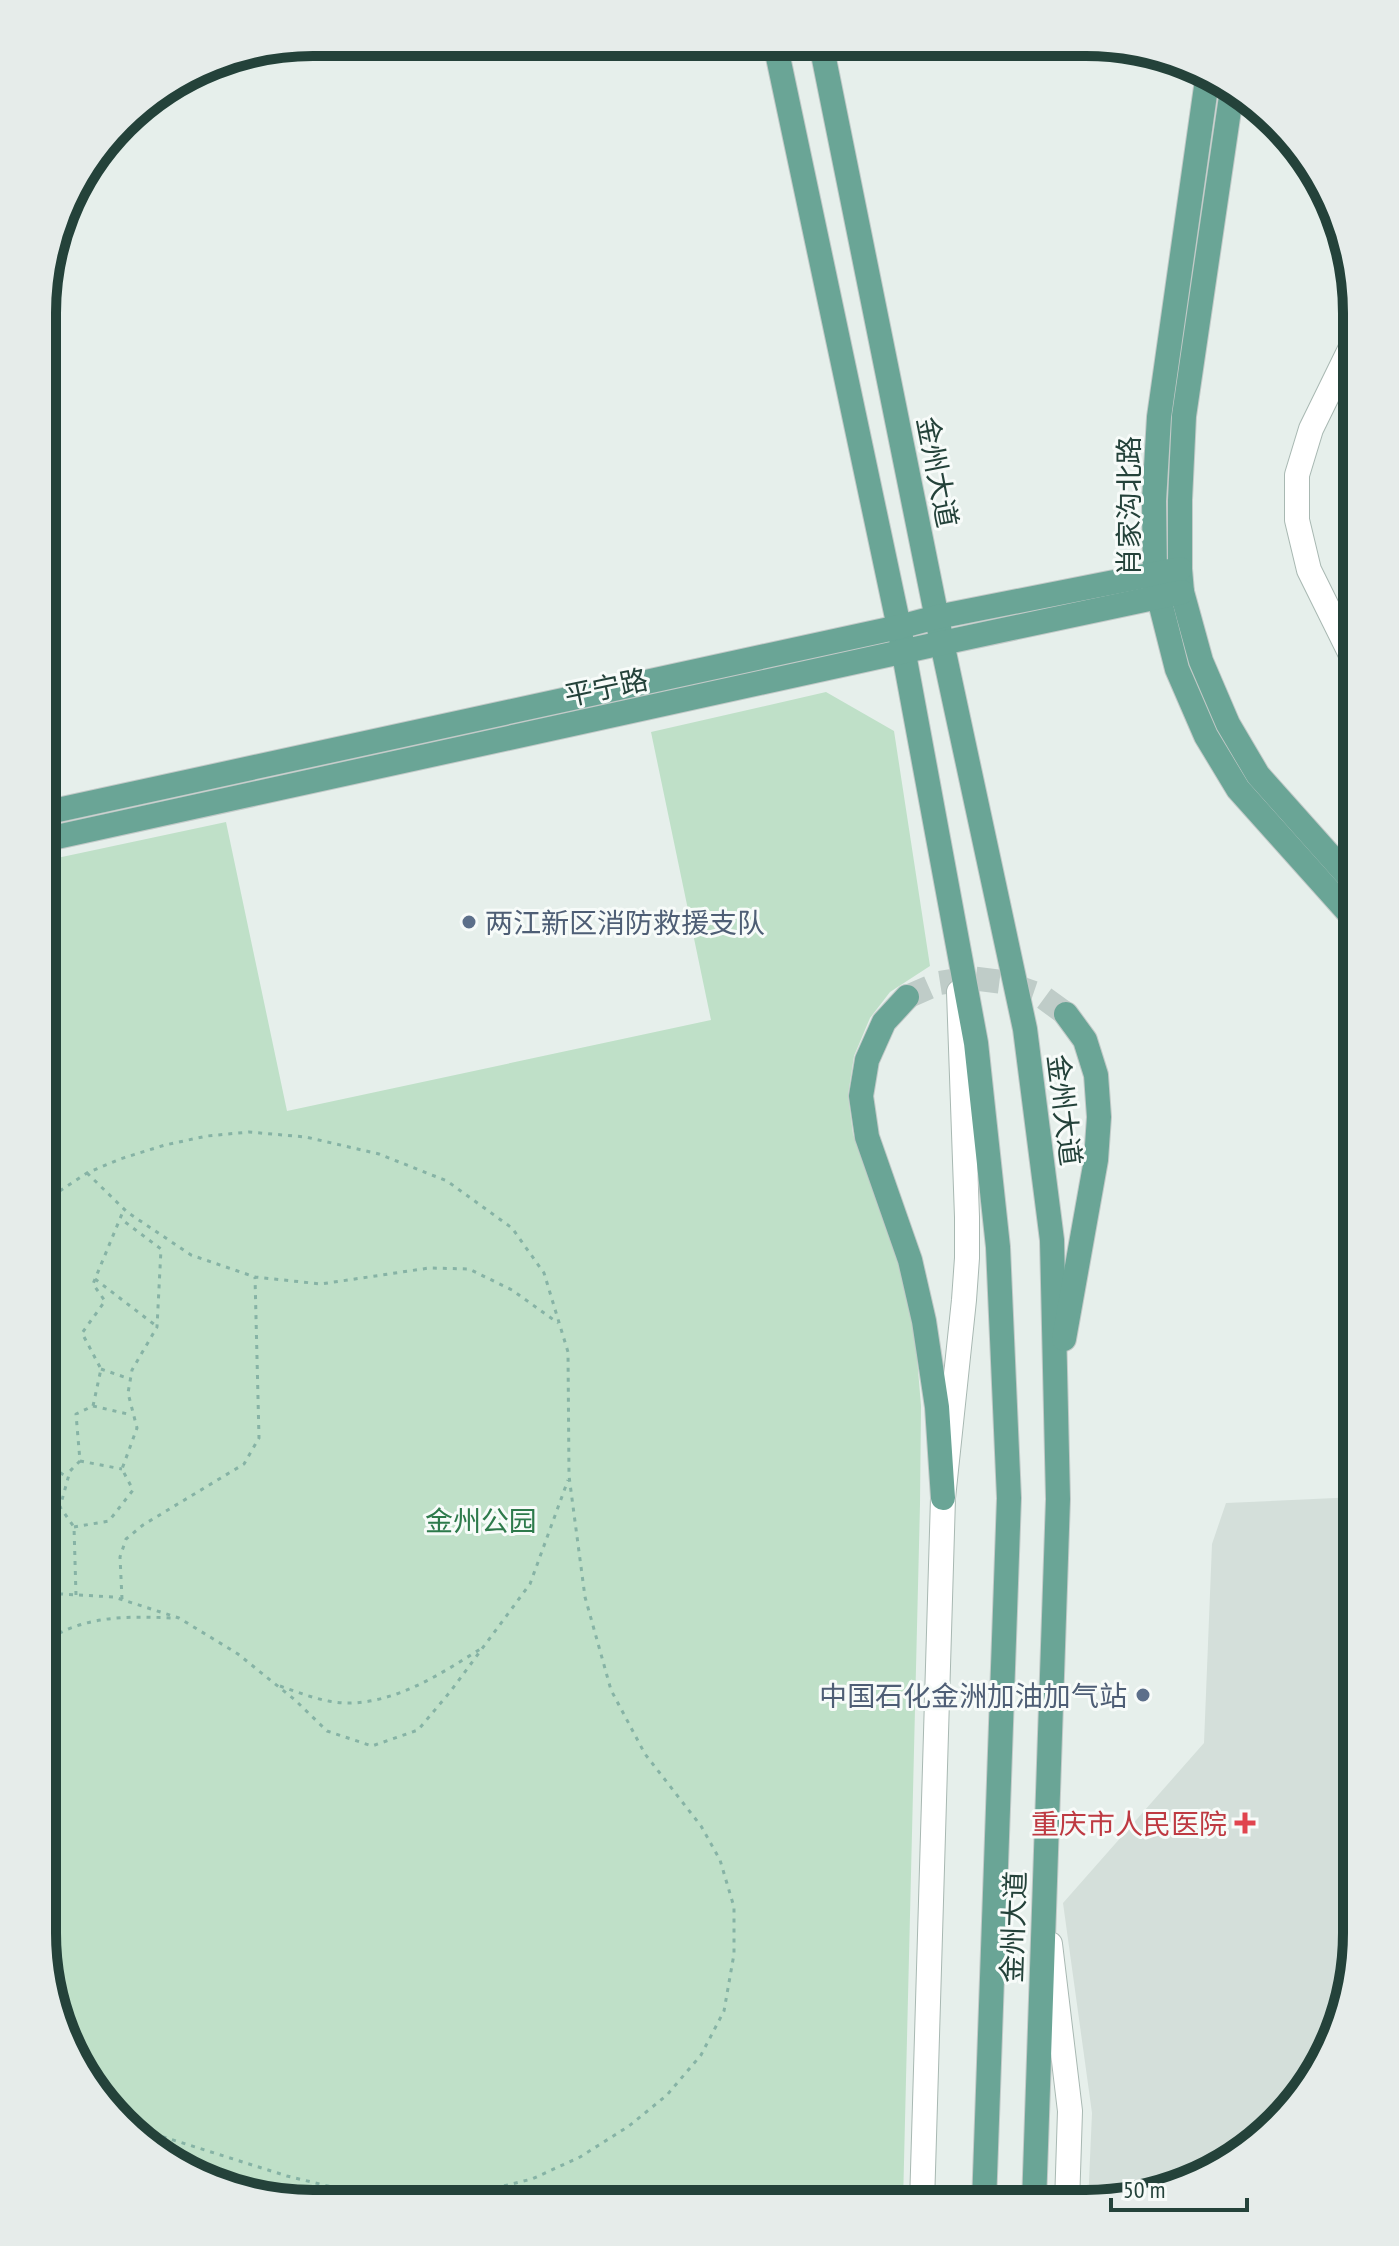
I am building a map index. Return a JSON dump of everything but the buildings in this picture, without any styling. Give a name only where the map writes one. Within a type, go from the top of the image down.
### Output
[{"type":"main road","name":"金州大道","points":[[778,56],[904,652],[976,1043],[998,1247],[1009,1498],[984,2190]]},
{"type":"main road","name":"金州大道","points":[[823,56],[942,643],[1025,1029],[1052,1240],[1058,1499],[1034,2190]]},
{"type":"main road","name":"肖家沟北路","points":[[1206,86],[1159,417],[1154,501],[1169,584],[1177,669],[1206,736],[1238,789],[1343,906]]},
{"type":"main road","name":"肖家沟北路","points":[[1230,101],[1184,416],[1169,584],[1228,724],[1258,775],[1343,870]]},
{"type":"main road","name":"平宁路","points":[[56,810],[937,617],[1169,584]]},
{"type":"main road","name":"平宁路","points":[[56,837],[904,652],[1169,584]]},
{"type":"main road","points":[[907,997],[884,1022],[867,1060],[861,1096],[867,1137],[910,1260],[924,1321],[937,1407],[943,1498]]},
{"type":"main road","points":[[1055,1388],[1096,1160],[1099,1117],[1096,1075],[1085,1040],[1066,1014]]},
{"type":"street","points":[[1343,364],[1311,429],[1297,475],[1297,520],[1309,570],[1343,638]]},
{"type":"street","points":[[922,2190],[943,1498],[967,1258],[957,940]]},
{"type":"street","points":[[1044,1895],[1070,2111],[1067,2190]]},
{"type":"path","points":[[56,1193],[87,1173],[165,1145],[207,1136],[249,1132],[306,1137],[379,1154],[447,1181],[512,1228],[544,1273],[568,1352],[569,1476],[585,1597],[611,1690],[645,1754],[701,1826],[720,1860],[734,1907],[734,1954],[724,2011],[701,2055],[667,2095],[629,2126],[580,2157],[532,2179],[487,2190]]},
{"type":"path","points":[[87,1173],[124,1209],[191,1255],[255,1277],[321,1284],[429,1268],[469,1269],[512,1290],[560,1324]]},
{"type":"path","points":[[93,1406],[101,1369],[82,1333],[105,1301],[93,1284],[124,1209]]},
{"type":"path","points":[[74,1527],[109,1521],[133,1490],[122,1469],[137,1428],[128,1393],[132,1370],[157,1327],[161,1249],[120,1219]]},
{"type":"path","points":[[122,1599],[120,1557],[126,1539],[143,1525],[244,1464],[259,1438],[255,1277]]},
{"type":"path","points":[[95,1279],[157,1327]]},
{"type":"path","points":[[101,1369],[130,1379]]},
{"type":"path","points":[[76,1595],[74,1527],[60,1507],[70,1471],[80,1461],[76,1414],[93,1406],[133,1415]]},
{"type":"path","points":[[80,1461],[122,1469]]},
{"type":"path","points":[[56,1470],[68,1478]]},
{"type":"path","points":[[56,1597],[61,1594],[114,1597],[179,1618],[238,1654],[327,1731],[372,1746],[418,1730],[530,1584],[569,1476]]},
{"type":"path","points":[[56,1636],[84,1623],[123,1616],[179,1618]]},
{"type":"path","points":[[277,1685],[316,1699],[352,1703],[393,1695],[436,1676],[483,1647]]},
{"type":"path","points":[[153,2134],[287,2176],[332,2187],[374,2190]]},
{"type":"shaded area","name":"重庆市人民医院","points":[[1342,1498],[1342,1949],[1338,1983],[1329,2015],[1300,2076],[1268,2115],[1242,2137],[1214,2156],[1184,2170],[1136,2185],[1089,2190],[1092,2113],[1063,1903],[1204,1743],[1212,1544],[1226,1503]]},
{"type":"green space","name":"金州公园","points":[[826,692],[894,731],[930,966],[890,992],[870,1018],[854,1056],[848,1095],[853,1134],[900,1263],[914,1321],[921,1406],[903,2190],[313,2190],[280,2188],[247,2181],[185,2156],[131,2115],[90,2061],[70,2015],[61,1983],[56,1933],[56,858],[226,822],[287,1111],[711,1020],[651,732]]},
{"type":"tunnel","points":[[907,997],[939,983],[971,978],[1002,982],[1040,995],[1066,1014]]},
{"type":"place","name":"两江新区消防救援支队","points":[[469,922]]},
{"type":"place","name":"中国石化金洲加油加气站","points":[[1143,1695]]},
{"type":"place","name":"重庆市人民医院","points":[[1245,1823]]}]
